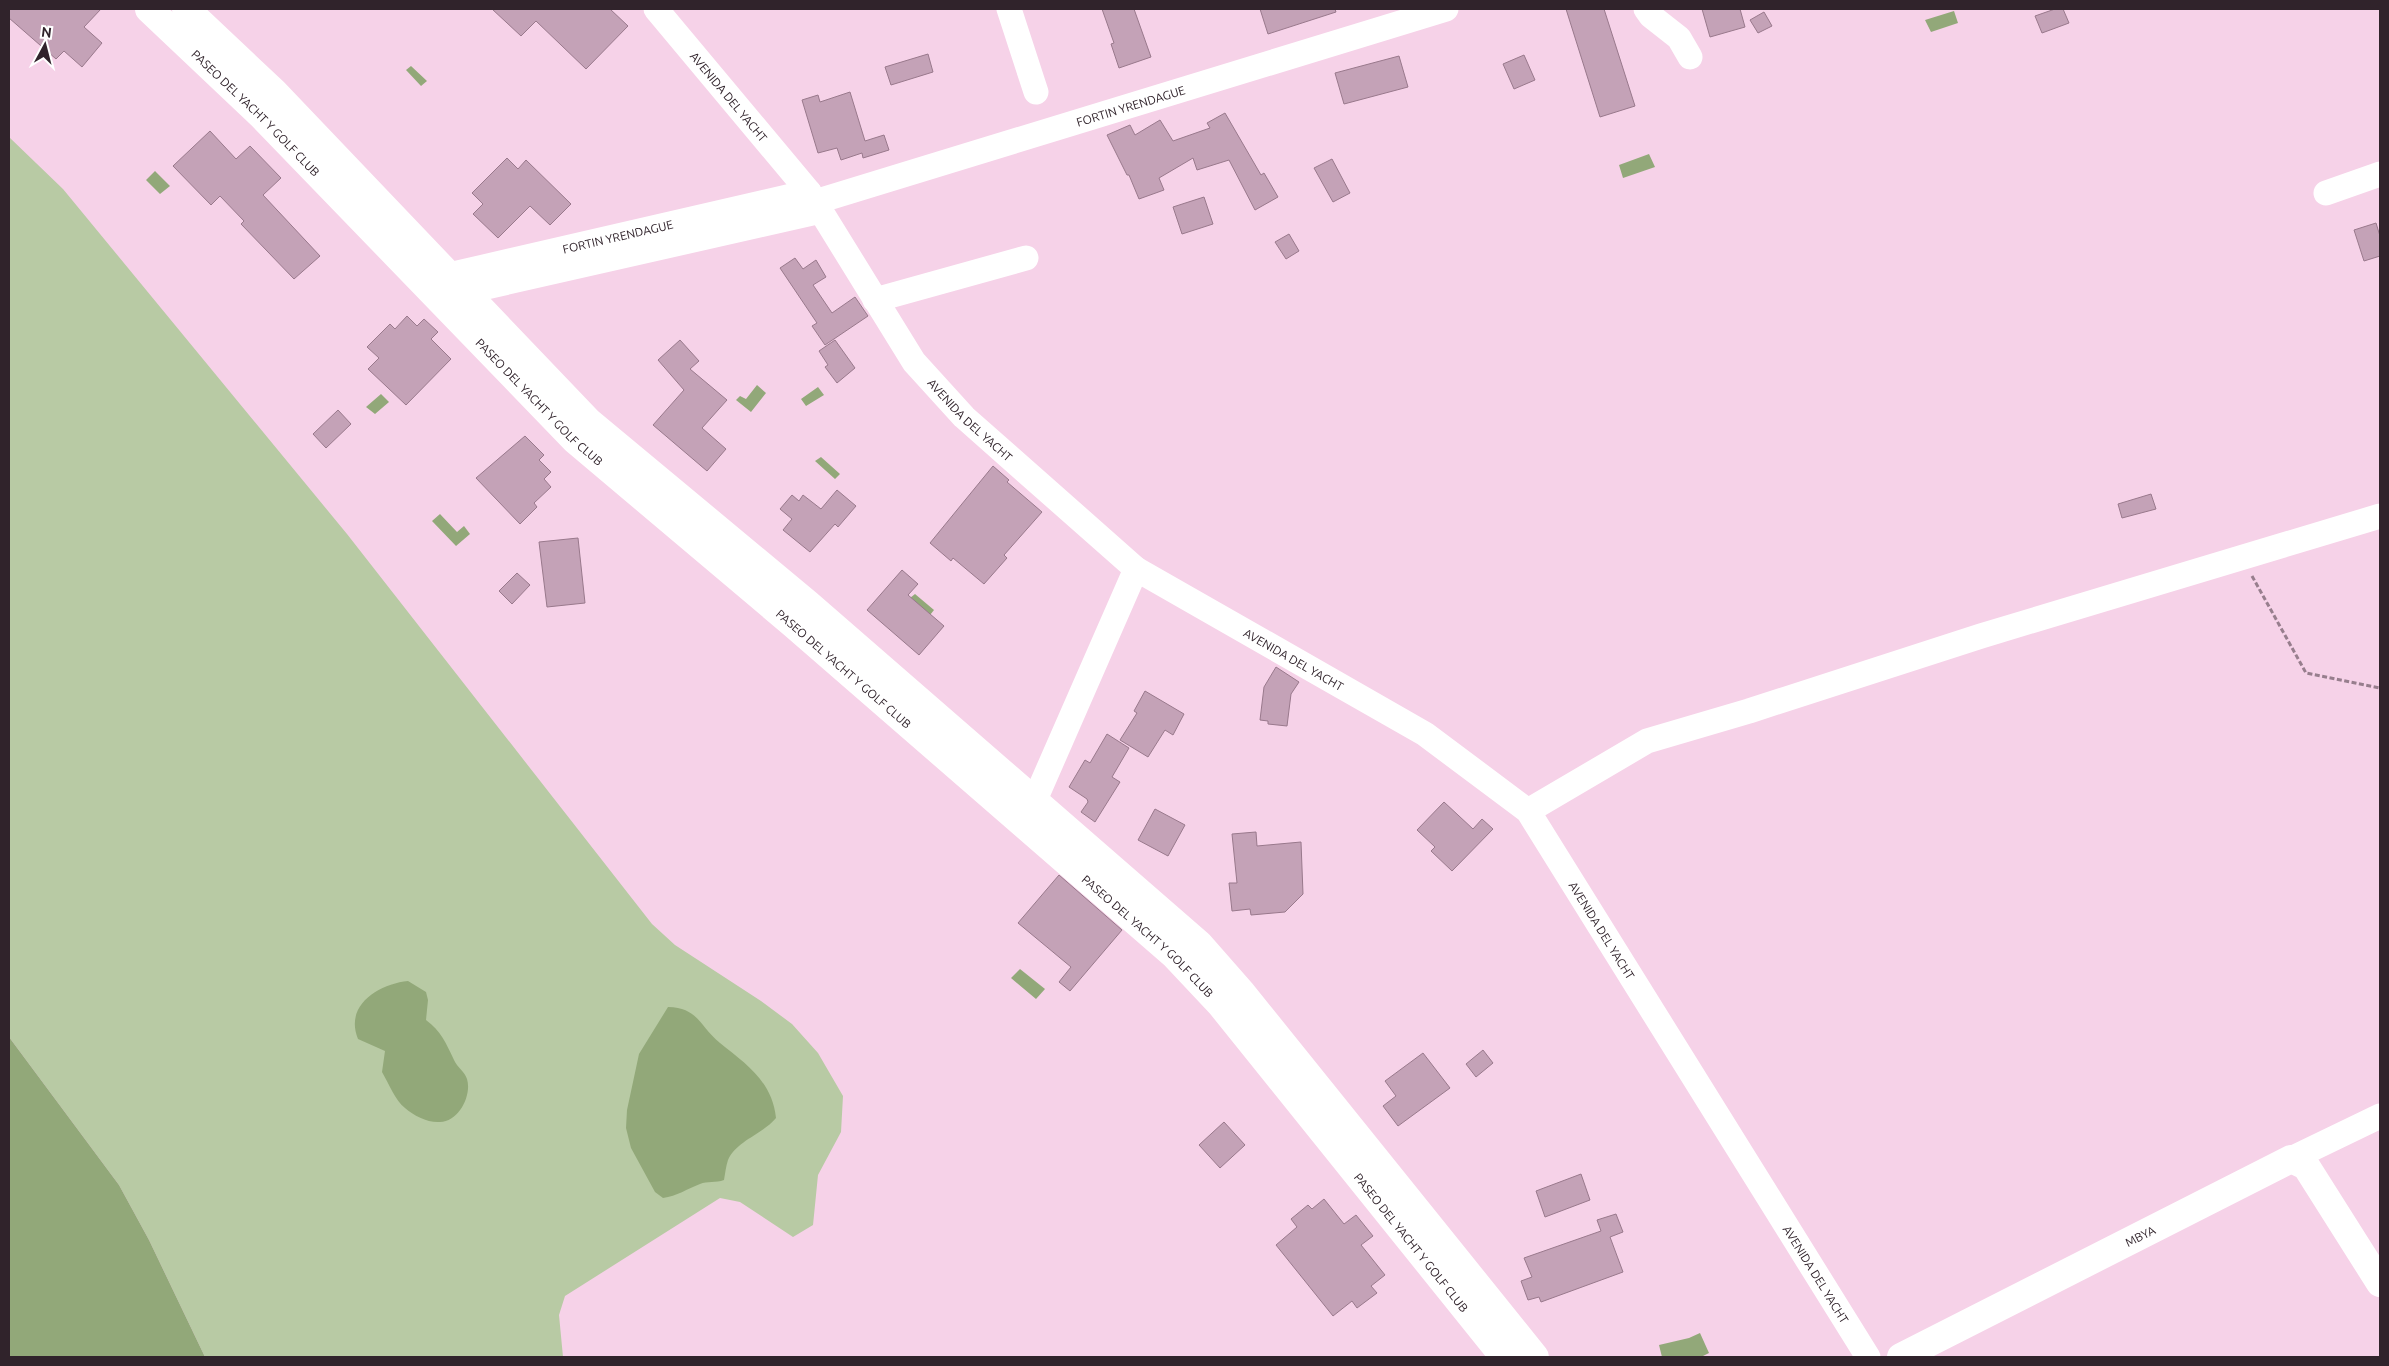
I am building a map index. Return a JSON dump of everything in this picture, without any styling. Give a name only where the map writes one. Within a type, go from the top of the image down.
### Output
[{"type":"main road","name":"PASEO DEL YACHT Y GOLF CLUB","points":[[149,9],[588,422],[808,604],[1029,812],[1174,955],[1221,1005],[1504,1357]]},
{"type":"main road","name":"PASEO DEL YACHT Y GOLF CLUB","points":[[186,9],[274,92],[446,289]]},
{"type":"main road","name":"PASEO DEL YACHT Y GOLF CLUB","points":[[1029,812],[1128,880],[1199,944],[1242,993],[1535,1357]]},
{"type":"main road","points":[[2292,1159],[2306,1166],[2380,1284]]},
{"type":"main road","name":"MBYA","points":[[1901,1357],[2292,1159]]},
{"type":"street","name":"AVENIDA DEL YACHT","points":[[656,9],[815,201],[914,362],[964,417],[1136,569],[1425,734],[1528,811],[1868,1357]]},
{"type":"street","points":[[1009,9],[1036,92]]},
{"type":"street","name":"FORTIN YRENDAGUE","points":[[446,289],[815,201],[1053,127],[1446,9]]},
{"type":"street","points":[[1646,9],[1651,16],[1679,38],[1690,57]]},
{"type":"street","points":[[2326,193],[2380,174]]},
{"type":"street","points":[[875,300],[1026,258]]},
{"type":"street","points":[[1528,811],[1647,741],[2241,557],[2380,516]]},
{"type":"street","points":[[1029,812],[1136,569]]},
{"type":"street","name":"MBYA","points":[[2292,1159],[2380,1116]]},
{"type":"path","points":[[2241,557],[2306,673],[2380,688]]},
{"type":"shaded area","points":[[1954,11],[1958,23],[1931,32],[1925,20]]},
{"type":"shaded area","points":[[411,66],[427,81],[421,86],[406,70]]},
{"type":"shaded area","points":[[9,137],[63,189],[347,534],[652,924],[675,945],[761,1001],[792,1024],[818,1053],[843,1096],[841,1132],[818,1175],[813,1225],[793,1237],[740,1202],[720,1198],[565,1296],[559,1315],[563,1357],[205,1357],[149,1240],[119,1185],[9,1037]]},
{"type":"shaded area","points":[[1649,154],[1655,167],[1623,178],[1619,165]]},
{"type":"shaded area","points":[[155,171],[170,186],[160,194],[146,180]]},
{"type":"shaded area","points":[[757,385],[766,393],[751,412],[736,400],[740,396],[746,399]]},
{"type":"shaded area","points":[[818,387],[824,395],[806,406],[801,399]]},
{"type":"shaded area","points":[[381,394],[389,402],[375,414],[366,407]]},
{"type":"shaded area","points":[[821,457],[840,474],[835,479],[815,461]]},
{"type":"shaded area","points":[[440,514],[457,532],[464,526],[470,534],[456,546],[432,521]]},
{"type":"shaded area","points":[[915,594],[934,610],[930,615],[910,598]]},
{"type":"shaded area","points":[[1020,969],[1045,989],[1036,999],[1011,978]]},
{"type":"shaded area","points":[[408,981],[426,992],[428,1000],[426,1020],[446,1043],[455,1063],[467,1079],[468,1092],[466,1100],[458,1113],[447,1121],[435,1122],[426,1120],[413,1114],[401,1105],[382,1072],[385,1051],[358,1039],[355,1027],[356,1016],[360,1006],[376,992],[397,983]]},
{"type":"shaded area","points":[[668,1007],[678,1008],[693,1014],[713,1037],[756,1074],[774,1105],[776,1118],[771,1124],[732,1153],[727,1162],[724,1180],[703,1183],[663,1198],[655,1192],[631,1148],[626,1128],[627,1110],[639,1054]]},
{"type":"shaded area","points":[[9,1037],[119,1185],[149,1240],[205,1357],[9,1357]]},
{"type":"shaded area","points":[[1700,1333],[1709,1353],[1701,1357],[1662,1357],[1659,1345],[1689,1338]]},
{"type":"building","points":[[9,9],[101,9],[84,27],[102,43],[82,67],[64,51],[56,59],[9,18]]},
{"type":"building","points":[[492,9],[610,9],[628,26],[586,69],[536,21],[521,36]]},
{"type":"building","points":[[1102,9],[1134,9],[1151,57],[1119,68],[1111,44],[1114,43]]},
{"type":"building","points":[[1260,9],[1335,9],[1336,12],[1268,34]]},
{"type":"building","points":[[1566,9],[1604,9],[1635,106],[1600,117]]},
{"type":"building","points":[[1702,9],[1740,9],[1745,27],[1710,37]]},
{"type":"building","points":[[2055,9],[2063,9],[2069,23],[2042,33],[2035,16]]},
{"type":"building","points":[[1764,12],[1772,26],[1758,33],[1750,20]]},
{"type":"building","points":[[928,54],[933,72],[891,85],[885,67]]},
{"type":"building","points":[[1524,55],[1535,80],[1514,89],[1503,64]]},
{"type":"building","points":[[1399,56],[1408,87],[1344,104],[1335,73]]},
{"type":"building","points":[[850,92],[865,141],[884,135],[889,150],[863,158],[862,153],[841,160],[837,148],[818,153],[802,100],[818,95],[820,102]]},
{"type":"building","points":[[1225,113],[1261,175],[1264,173],[1278,197],[1255,210],[1229,160],[1197,170],[1193,158],[1159,178],[1164,190],[1139,199],[1129,175],[1127,175],[1107,135],[1130,125],[1135,135],[1160,120],[1173,141],[1210,128],[1207,123]]},
{"type":"building","points":[[210,131],[236,159],[250,146],[281,178],[263,195],[320,256],[294,279],[241,224],[244,221],[220,196],[211,205],[173,166]]},
{"type":"building","points":[[507,158],[518,169],[526,160],[571,204],[550,225],[530,206],[498,238],[473,214],[483,204],[472,193]]},
{"type":"building","points":[[1332,159],[1350,193],[1333,202],[1314,168]]},
{"type":"building","points":[[1204,197],[1213,224],[1182,234],[1173,207]]},
{"type":"building","points":[[2376,223],[2380,236],[2380,256],[2364,261],[2354,230]]},
{"type":"building","points":[[1289,234],[1299,251],[1286,259],[1275,242]]},
{"type":"building","points":[[795,258],[803,269],[816,260],[826,277],[813,285],[832,313],[855,297],[868,316],[825,345],[812,326],[817,323],[780,268]]},
{"type":"building","points":[[407,316],[417,326],[424,319],[438,332],[431,339],[451,359],[406,405],[368,369],[379,358],[367,347],[390,324],[395,329]]},
{"type":"building","points":[[680,340],[699,361],[690,369],[727,400],[702,428],[726,449],[707,471],[653,425],[684,390],[658,360]]},
{"type":"building","points":[[835,340],[855,368],[837,383],[825,367],[828,365],[819,351]]},
{"type":"building","points":[[338,410],[351,424],[326,448],[313,434]]},
{"type":"building","points":[[525,436],[544,455],[539,460],[551,472],[544,479],[551,487],[534,503],[537,507],[520,524],[476,478]]},
{"type":"building","points":[[993,466],[1009,480],[1007,482],[1042,512],[1004,555],[1007,558],[984,584],[953,558],[951,561],[930,543]]},
{"type":"building","points":[[837,490],[856,506],[838,527],[835,524],[810,552],[783,530],[792,519],[780,509],[792,495],[799,501],[803,495],[821,509]]},
{"type":"building","points":[[2151,494],[2156,509],[2122,518],[2118,504]]},
{"type":"building","points":[[578,538],[585,603],[547,607],[539,542]]},
{"type":"building","points":[[902,570],[918,584],[908,595],[944,626],[919,655],[867,610]]},
{"type":"building","points":[[517,573],[530,585],[512,604],[499,591]]},
{"type":"building","points":[[1276,667],[1299,682],[1291,694],[1287,726],[1268,724],[1268,721],[1260,720],[1264,687]]},
{"type":"building","points":[[1145,691],[1184,714],[1173,735],[1165,730],[1148,757],[1120,740],[1137,713],[1134,711]]},
{"type":"building","points":[[1107,734],[1129,748],[1112,777],[1120,782],[1095,822],[1081,812],[1088,802],[1087,799],[1069,787],[1085,760],[1090,763]]},
{"type":"building","points":[[1444,802],[1473,829],[1482,819],[1493,829],[1452,871],[1431,851],[1435,847],[1417,830]]},
{"type":"building","points":[[1155,809],[1185,825],[1168,856],[1138,840]]},
{"type":"building","points":[[1256,832],[1257,846],[1301,842],[1303,894],[1285,912],[1251,915],[1250,909],[1232,911],[1229,883],[1237,883],[1232,834]]},
{"type":"building","points":[[1059,875],[1122,930],[1070,991],[1059,982],[1071,967],[1018,923]]},
{"type":"building","points":[[1483,1050],[1493,1063],[1476,1077],[1466,1064]]},
{"type":"building","points":[[1423,1053],[1450,1088],[1398,1126],[1383,1106],[1396,1096],[1385,1081]]},
{"type":"building","points":[[1224,1122],[1245,1145],[1220,1168],[1199,1145]]},
{"type":"building","points":[[1581,1174],[1590,1200],[1545,1217],[1536,1191]]},
{"type":"building","points":[[1324,1199],[1344,1224],[1356,1215],[1373,1236],[1361,1245],[1385,1275],[1371,1286],[1377,1293],[1357,1308],[1352,1301],[1333,1316],[1276,1245],[1297,1227],[1291,1219],[1308,1205],[1312,1209]]},
{"type":"building","points":[[1616,1214],[1623,1232],[1610,1237],[1623,1272],[1541,1302],[1539,1297],[1528,1300],[1521,1281],[1532,1277],[1524,1258],[1601,1231],[1597,1220]]}]
